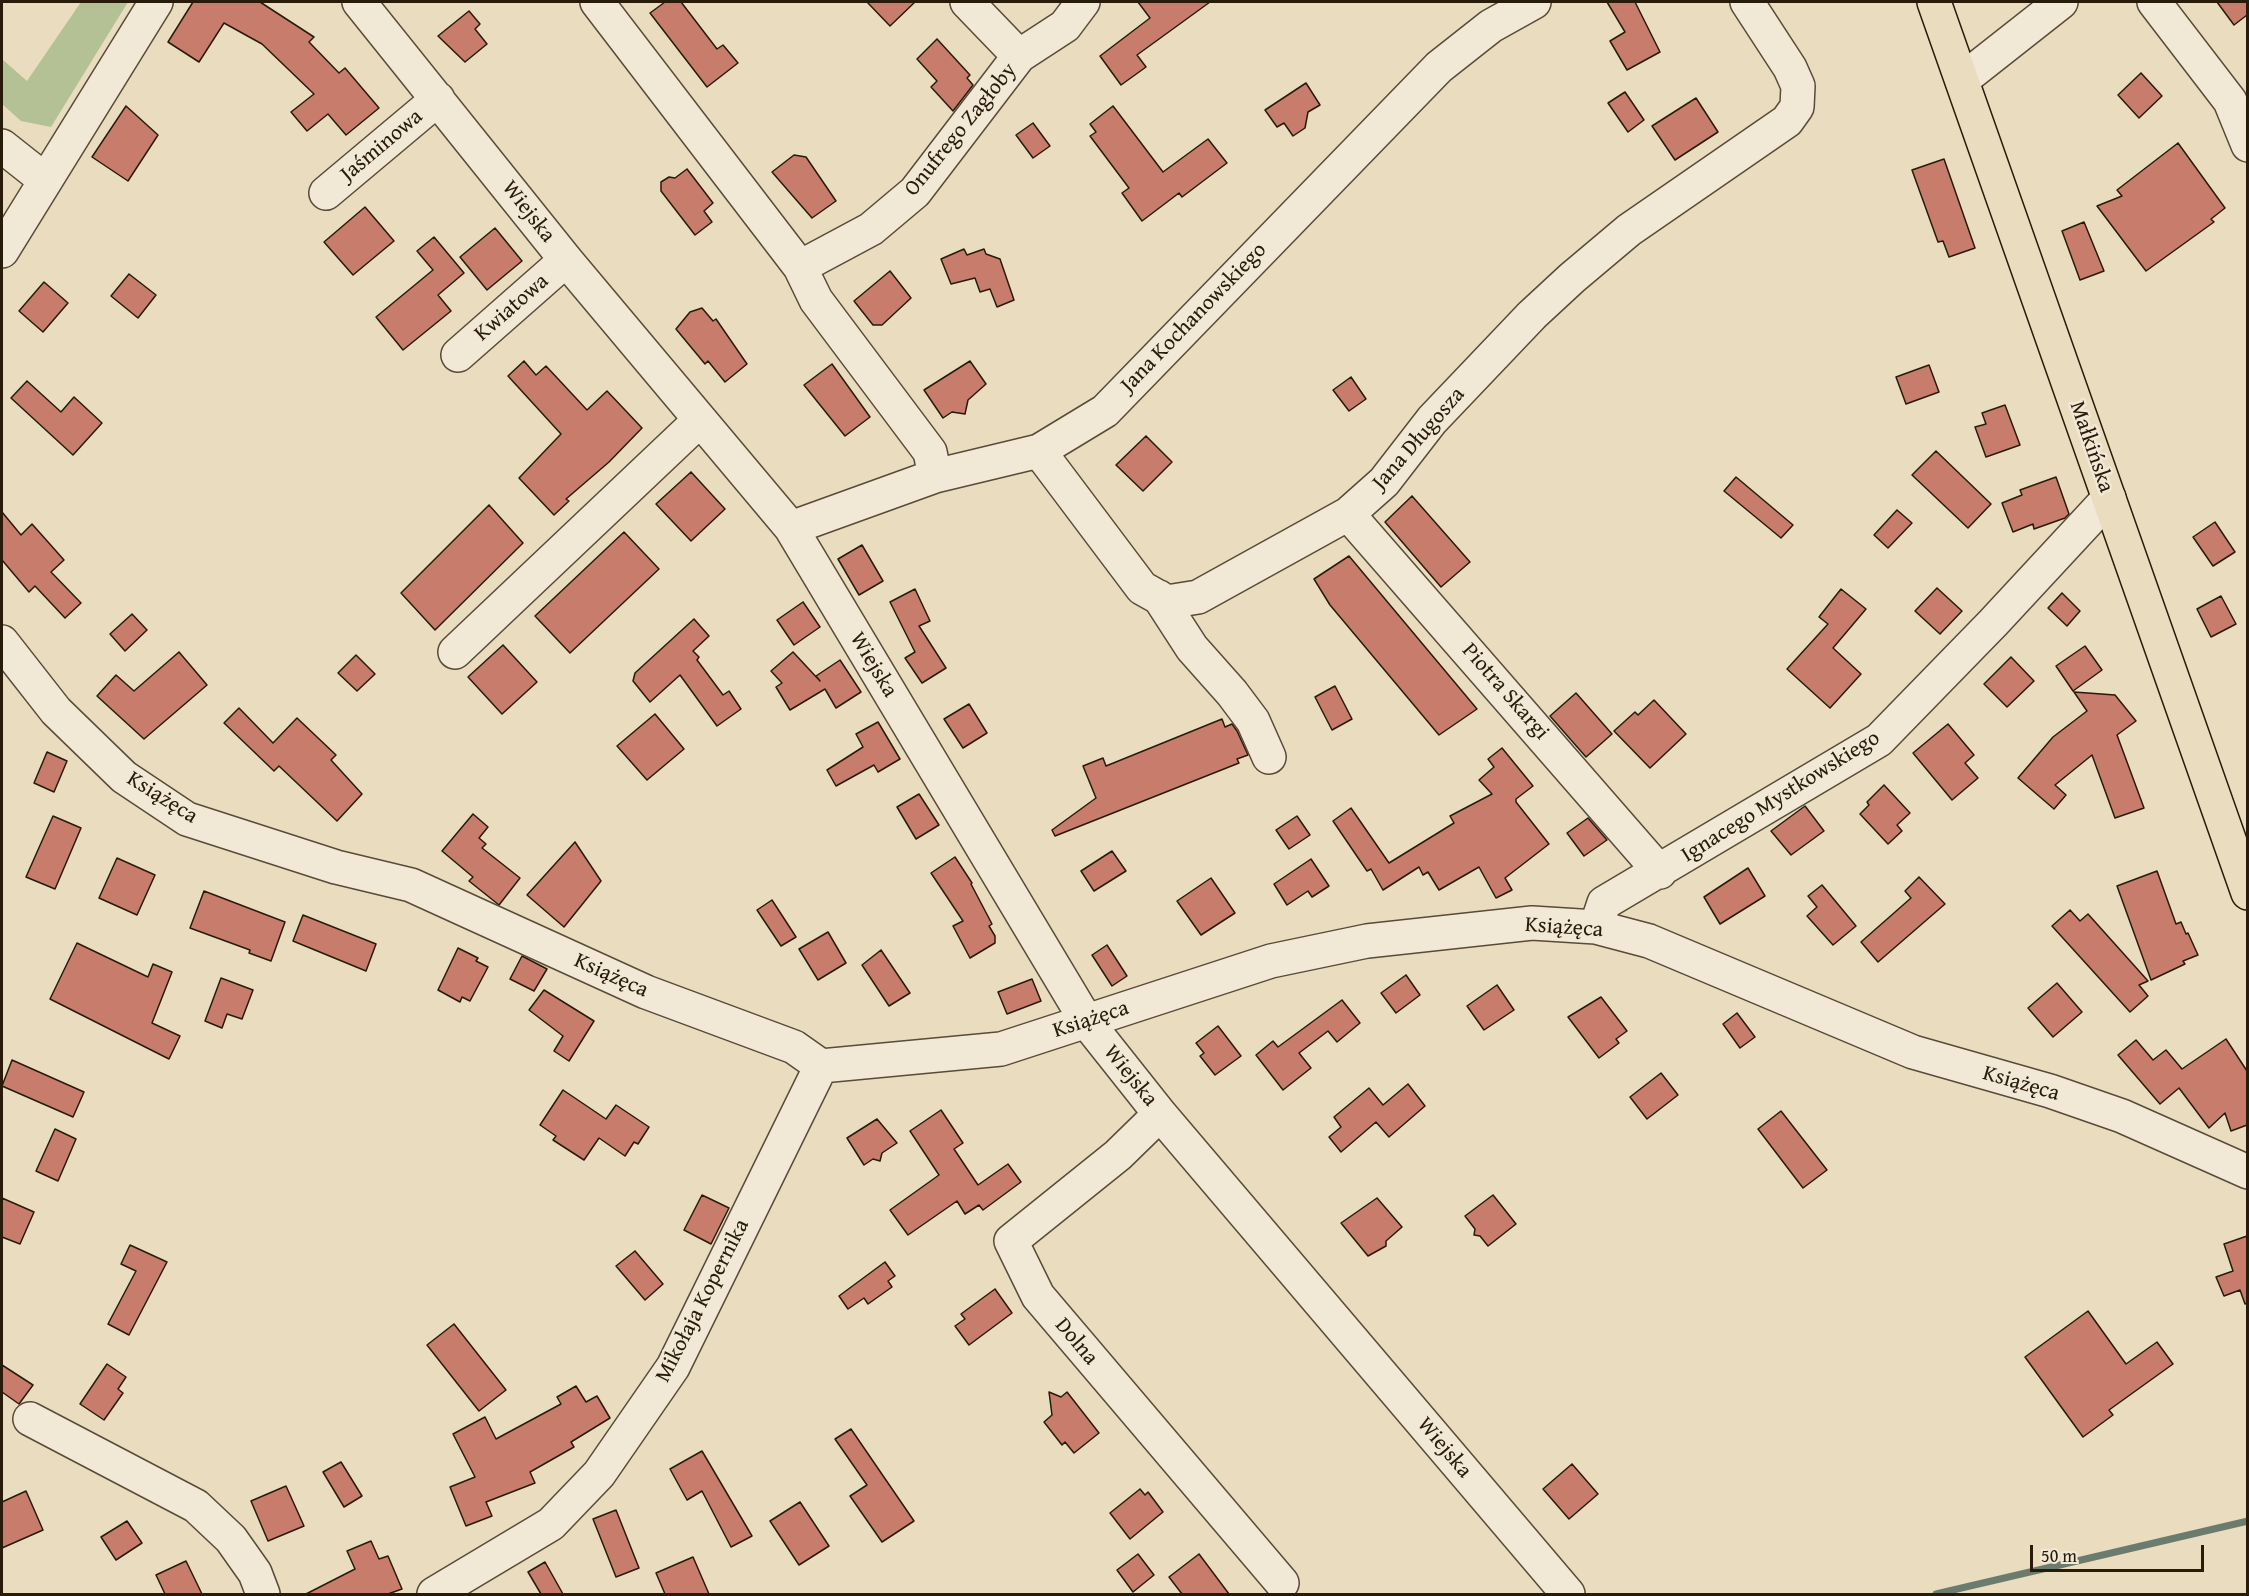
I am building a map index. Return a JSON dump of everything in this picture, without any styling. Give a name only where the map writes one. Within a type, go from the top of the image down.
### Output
[{"type":"main road","name":"Małkińska","points":[[1934,2],[2247,893]]},
{"type":"street","points":[[2,251],[156,2]]},
{"type":"street","name":"Wiejska","points":[[359,2],[566,260],[791,528],[1087,1022],[1160,1114],[1568,1594]]},
{"type":"street","points":[[597,2],[800,267],[816,300],[930,452],[935,476]]},
{"type":"street","points":[[967,2],[1020,56]]},
{"type":"street","name":"Onufrego Zagłoby","points":[[800,267],[871,229],[915,192],[1020,56],[1065,26],[1083,2]]},
{"type":"street","name":"Jana Kochanowskiego","points":[[791,528],[935,476],[1039,452],[1105,411],[1440,67],[1491,26],[1534,2]]},
{"type":"street","name":"Jana Długosza","points":[[1159,597],[1167,602],[1198,597],[1348,514],[1384,482],[1432,420],[1532,315],[1564,286],[1629,230],[1787,121],[1797,107],[1798,86],[1790,68],[1747,2]]},
{"type":"street","points":[[1962,80],[2061,2]]},
{"type":"street","points":[[2154,2],[2229,101],[2246,135]]},
{"type":"street","name":"Jaśminowa","points":[[326,193],[438,99]]},
{"type":"street","points":[[2,146],[45,180]]},
{"type":"street","name":"Kwiatowa","points":[[458,355],[566,260]]},
{"type":"street","points":[[455,652],[700,420]]},
{"type":"street","points":[[1039,452],[1142,588],[1159,597],[1192,648],[1232,693],[1253,721],[1269,757]]},
{"type":"street","name":"Ignacego Mystkowskiego","points":[[1596,927],[1604,903],[1660,872],[1879,740],[1993,623],[2109,498]]},
{"type":"street","name":"Piotra Skargi","points":[[1348,514],[1660,872]]},
{"type":"street","name":"Książęca","points":[[2,642],[56,711],[116,768],[188,819],[336,867],[411,885],[646,992],[794,1047],[821,1066],[1001,1049],[1271,961],[1367,941],[1532,923],[1596,927],[1649,942],[1913,1052],[2050,1091],[2122,1116],[2247,1172]]},
{"type":"street","name":"Mikołaja Kopernika","points":[[434,1594],[551,1524],[599,1474],[673,1367],[821,1066]]},
{"type":"street","name":"Dolna","points":[[1160,1114],[1118,1155],[1011,1241],[1038,1296],[1282,1583]]},
{"type":"street","points":[[30,1419],[196,1506],[231,1539],[255,1573],[263,1594]]},
{"type":"green space","points":[[81,2],[128,2],[51,127],[21,121],[2,104],[2,59],[27,81]]},
{"type":"building","points":[[193,2],[260,2],[314,37],[309,42],[339,73],[345,68],[379,108],[346,135],[328,114],[307,131],[291,112],[314,94],[262,44],[224,23],[199,62],[168,42]]},
{"type":"building","points":[[665,2],[681,2],[717,49],[723,45],[738,63],[707,87],[650,13]]},
{"type":"building","points":[[867,2],[915,2],[890,26]]},
{"type":"building","points":[[1138,2],[1210,2],[1137,55],[1146,67],[1121,85],[1100,56],[1150,18]]},
{"type":"building","points":[[1607,2],[1635,2],[1660,52],[1627,70],[1610,41],[1625,32]]},
{"type":"building","points":[[2217,2],[2247,2],[2247,15],[2234,25]]},
{"type":"building","points":[[469,11],[480,24],[475,29],[487,44],[465,62],[438,36]]},
{"type":"building","points":[[937,39],[970,75],[967,78],[973,85],[953,111],[931,87],[937,81],[917,59]]},
{"type":"building","points":[[2141,73],[2162,96],[2139,118],[2118,95]]},
{"type":"building","points":[[1306,83],[1320,105],[1308,112],[1305,128],[1293,136],[1284,123],[1277,127],[1265,110]]},
{"type":"building","points":[[1625,92],[1644,120],[1628,132],[1608,103]]},
{"type":"building","points":[[1696,98],[1718,132],[1675,160],[1652,126]]},
{"type":"building","points":[[126,106],[158,135],[128,181],[92,157]]},
{"type":"building","points":[[1113,106],[1163,172],[1208,139],[1227,163],[1182,197],[1179,193],[1142,221],[1122,193],[1129,188],[1090,136],[1096,132],[1090,124]]},
{"type":"building","points":[[1033,123],[1050,146],[1033,158],[1016,135]]},
{"type":"building","points":[[2178,143],[2225,208],[2211,219],[2214,222],[2146,271],[2097,206],[2122,196],[2117,190]]},
{"type":"building","points":[[794,155],[806,157],[836,201],[812,218],[772,172]]},
{"type":"building","points":[[1944,159],[1975,248],[1949,257],[1943,241],[1938,242],[1912,170]]},
{"type":"building","points":[[687,169],[713,203],[704,211],[712,222],[695,235],[661,191],[661,182],[669,177],[675,178]]},
{"type":"building","points":[[365,207],[394,241],[353,275],[324,242]]},
{"type":"building","points":[[2084,222],[2104,271],[2080,280],[2062,231]]},
{"type":"building","points":[[495,228],[522,261],[487,290],[460,257]]},
{"type":"building","points":[[434,237],[464,273],[438,295],[451,311],[403,350],[376,317],[433,270],[417,251]]},
{"type":"building","points":[[964,249],[967,255],[984,249],[986,254],[1000,259],[1014,300],[997,307],[990,289],[980,292],[975,278],[951,284],[941,259]]},
{"type":"building","points":[[890,271],[911,298],[882,325],[873,325],[854,301]]},
{"type":"building","points":[[129,274],[156,295],[138,318],[111,296]]},
{"type":"building","points":[[44,282],[68,303],[43,332],[19,311]]},
{"type":"building","points":[[702,308],[713,321],[716,319],[747,364],[725,382],[708,361],[705,364],[676,329],[690,312]]},
{"type":"building","points":[[524,361],[536,375],[546,366],[587,410],[607,391],[642,428],[609,462],[566,499],[569,501],[554,515],[519,478],[561,434],[508,376]]},
{"type":"building","points":[[970,361],[986,384],[968,400],[965,414],[952,412],[943,418],[924,390]]},
{"type":"building","points":[[832,364],[870,417],[845,436],[804,385]]},
{"type":"building","points":[[1929,365],[1939,392],[1906,404],[1896,377]]},
{"type":"building","points":[[1351,377],[1366,399],[1349,411],[1333,390]]},
{"type":"building","points":[[27,381],[61,412],[74,397],[102,423],[73,455],[11,398]]},
{"type":"building","points":[[2005,405],[2020,445],[1986,457],[1975,427],[1986,424],[1982,413]]},
{"type":"building","points":[[1146,436],[1172,462],[1143,491],[1116,465]]},
{"type":"building","points":[[1936,451],[1991,504],[1968,528],[1912,475]]},
{"type":"building","points":[[691,472],[725,509],[691,541],[656,504]]},
{"type":"building","points":[[1736,477],[1793,525],[1781,538],[1724,491]]},
{"type":"building","points":[[2056,477],[2069,514],[2065,518],[2034,529],[2033,524],[2013,532],[2002,503],[2022,495],[2020,490]]},
{"type":"building","points":[[1412,496],[1470,562],[1441,587],[1385,522]]},
{"type":"building","points":[[489,505],[523,543],[435,630],[401,593]]},
{"type":"building","points":[[1897,510],[1912,523],[1888,548],[1874,535]]},
{"type":"building","points":[[2,512],[21,535],[32,524],[64,560],[51,572],[81,603],[65,618],[35,586],[29,592],[2,560]]},
{"type":"building","points":[[2215,522],[2235,552],[2213,566],[2193,537]]},
{"type":"building","points":[[624,532],[659,569],[570,653],[535,616]]},
{"type":"building","points":[[862,545],[883,581],[859,595],[838,559]]},
{"type":"building","points":[[1349,556],[1477,709],[1439,735],[1330,605],[1314,579]]},
{"type":"building","points":[[1937,588],[1962,611],[1940,634],[1915,611]]},
{"type":"building","points":[[915,589],[930,621],[919,626],[946,668],[922,683],[905,658],[915,652],[890,602]]},
{"type":"building","points":[[1841,589],[1866,609],[1833,648],[1861,674],[1830,708],[1787,669],[1828,624],[1819,617]]},
{"type":"building","points":[[2062,593],[2080,611],[2067,626],[2048,608]]},
{"type":"building","points":[[2221,596],[2236,624],[2211,637],[2197,609]]},
{"type":"building","points":[[803,602],[820,627],[794,645],[777,620]]},
{"type":"building","points":[[132,614],[147,630],[125,651],[110,634]]},
{"type":"building","points":[[694,619],[709,636],[693,651],[699,657],[697,660],[723,695],[729,691],[741,709],[717,726],[680,675],[650,702],[633,681],[635,673]]},
{"type":"building","points":[[503,645],[537,682],[502,714],[468,677]]},
{"type":"building","points":[[2085,646],[2102,670],[2073,691],[2056,666]]},
{"type":"building","points":[[179,652],[207,685],[144,739],[97,696],[116,675],[134,691]]},
{"type":"building","points":[[793,652],[820,681],[816,676],[840,660],[861,692],[836,708],[825,689],[790,710],[776,687],[782,683],[771,671]]},
{"type":"building","points":[[356,655],[375,674],[357,691],[338,673]]},
{"type":"building","points":[[2011,657],[2034,681],[2007,707],[1984,684]]},
{"type":"building","points":[[1335,686],[1352,719],[1332,730],[1315,697]]},
{"type":"building","points":[[2074,692],[2115,695],[2136,721],[2117,735],[2144,808],[2115,818],[2092,755],[2055,785],[2066,795],[2054,809],[2018,778],[2053,737],[2087,711]]},
{"type":"building","points":[[1576,693],[1612,734],[1586,757],[1550,716]]},
{"type":"building","points":[[1654,700],[1686,734],[1650,768],[1614,731],[1635,712],[1638,715]]},
{"type":"building","points":[[969,704],[987,733],[963,748],[944,719]]},
{"type":"building","points":[[239,708],[273,743],[297,718],[336,755],[331,760],[362,794],[337,821],[279,766],[274,771],[224,723]]},
{"type":"building","points":[[655,714],[684,749],[647,780],[617,746]]},
{"type":"building","points":[[1222,719],[1225,727],[1232,724],[1248,755],[1237,759],[1239,763],[1055,836],[1052,830],[1096,798],[1083,766],[1103,758],[1106,766]]},
{"type":"building","points":[[878,722],[900,759],[878,772],[874,765],[836,786],[827,770],[863,747],[856,734]]},
{"type":"building","points":[[1948,724],[1974,755],[1965,763],[1978,778],[1952,800],[1913,753]]},
{"type":"building","points":[[1502,748],[1533,786],[1516,799],[1516,802],[1549,844],[1505,878],[1512,890],[1496,898],[1479,867],[1439,890],[1428,872],[1423,875],[1419,867],[1383,890],[1371,869],[1367,871],[1333,821],[1351,808],[1389,863],[1454,823],[1450,816],[1492,794],[1479,780],[1494,767],[1488,759]]},
{"type":"building","points":[[47,752],[67,761],[54,792],[34,783]]},
{"type":"building","points":[[1884,785],[1910,813],[1897,825],[1902,831],[1888,844],[1860,814],[1869,805],[1867,802]]},
{"type":"building","points":[[919,794],[939,825],[916,839],[897,807]]},
{"type":"building","points":[[1805,806],[1824,831],[1791,855],[1771,831]]},
{"type":"building","points":[[473,814],[488,827],[479,838],[486,844],[482,848],[520,878],[499,905],[469,881],[473,877],[442,851]]},
{"type":"building","points":[[53,816],[81,828],[55,889],[26,877]]},
{"type":"building","points":[[1297,816],[1310,835],[1289,849],[1276,830]]},
{"type":"building","points":[[1588,818],[1607,840],[1584,856],[1567,833]]},
{"type":"building","points":[[575,842],[601,881],[564,927],[527,895]]},
{"type":"building","points":[[1112,851],[1126,871],[1094,891],[1081,871]]},
{"type":"building","points":[[955,857],[972,883],[992,924],[989,926],[995,936],[995,943],[970,958],[953,926],[963,921],[931,873]]},
{"type":"building","points":[[117,858],[155,875],[137,915],[99,898]]},
{"type":"building","points":[[1311,859],[1329,886],[1312,897],[1308,891],[1287,905],[1274,884]]},
{"type":"building","points":[[1748,868],[1765,896],[1720,924],[1704,897]]},
{"type":"building","points":[[2157,871],[2176,924],[2181,922],[2198,955],[2183,961],[2185,964],[2151,980],[2117,886]]},
{"type":"building","points":[[1919,877],[1945,904],[1878,962],[1861,942],[1911,898],[1905,891]]},
{"type":"building","points":[[1211,878],[1235,913],[1201,935],[1177,901]]},
{"type":"building","points":[[1822,885],[1856,926],[1833,945],[1807,916],[1817,907],[1808,896]]},
{"type":"building","points":[[204,891],[285,922],[271,961],[249,953],[250,950],[190,928]]},
{"type":"building","points":[[772,900],[796,937],[781,946],[757,910]]},
{"type":"building","points":[[2070,910],[2080,921],[2088,914],[2148,981],[2139,985],[2148,996],[2130,1012],[2052,926]]},
{"type":"building","points":[[303,915],[376,944],[366,971],[293,941]]},
{"type":"building","points":[[828,932],[846,963],[818,980],[799,949]]},
{"type":"building","points":[[77,943],[148,977],[153,964],[172,972],[152,1023],[180,1036],[169,1059],[50,999]]},
{"type":"building","points":[[1107,945],[1127,976],[1112,986],[1092,955]]},
{"type":"building","points":[[458,948],[478,958],[476,961],[488,967],[470,1001],[462,997],[460,1002],[438,990]]},
{"type":"building","points":[[881,950],[910,993],[889,1006],[862,965]]},
{"type":"building","points":[[522,956],[547,969],[534,991],[510,979]]},
{"type":"building","points":[[1406,975],[1420,995],[1396,1013],[1381,993]]},
{"type":"building","points":[[221,978],[253,990],[242,1019],[227,1014],[222,1028],[205,1021]]},
{"type":"building","points":[[1032,979],[1041,1001],[1007,1014],[998,992]]},
{"type":"building","points":[[2057,983],[2082,1012],[2053,1037],[2028,1008]]},
{"type":"building","points":[[1497,985],[1514,1010],[1484,1030],[1467,1006]]},
{"type":"building","points":[[544,990],[594,1021],[569,1061],[554,1051],[563,1036],[529,1010]]},
{"type":"building","points":[[1601,997],[1627,1031],[1616,1039],[1619,1043],[1599,1058],[1568,1017]]},
{"type":"building","points":[[1342,1000],[1360,1023],[1337,1042],[1328,1031],[1299,1053],[1311,1068],[1283,1090],[1256,1055],[1273,1041],[1278,1047]]},
{"type":"building","points":[[1737,1013],[1755,1037],[1740,1048],[1723,1024]]},
{"type":"building","points":[[1218,1026],[1241,1056],[1215,1075],[1200,1056],[1204,1053],[1196,1043]]},
{"type":"building","points":[[2226,1039],[2247,1071],[2247,1125],[2231,1131],[2225,1113],[2209,1128],[2179,1088],[2160,1104],[2118,1055],[2136,1040],[2153,1060],[2166,1050],[2182,1069]]},
{"type":"building","points":[[12,1060],[84,1092],[73,1117],[2,1086]]},
{"type":"building","points":[[1661,1073],[1678,1095],[1647,1119],[1630,1097]]},
{"type":"building","points":[[1408,1084],[1425,1106],[1389,1137],[1376,1122],[1341,1152],[1329,1137],[1341,1127],[1334,1117],[1369,1088],[1383,1105]]},
{"type":"building","points":[[563,1090],[606,1119],[616,1105],[649,1127],[638,1144],[634,1142],[625,1156],[599,1138],[584,1160],[553,1140],[556,1136],[540,1125]]},
{"type":"building","points":[[941,1110],[963,1143],[954,1149],[978,1185],[1008,1164],[1021,1182],[983,1210],[979,1205],[965,1214],[957,1201],[908,1235],[890,1210],[939,1175],[910,1131]]},
{"type":"building","points":[[1781,1111],[1827,1170],[1803,1188],[1758,1129]]},
{"type":"building","points":[[877,1119],[897,1143],[882,1153],[880,1161],[873,1159],[864,1165],[847,1138]]},
{"type":"building","points":[[55,1129],[76,1139],[58,1181],[36,1171]]},
{"type":"building","points":[[702,1195],[729,1208],[711,1244],[684,1230]]},
{"type":"building","points":[[1493,1195],[1516,1224],[1488,1246],[1480,1236],[1474,1235],[1475,1229],[1465,1216]]},
{"type":"building","points":[[2,1198],[34,1212],[20,1244],[2,1237]]},
{"type":"building","points":[[1377,1198],[1402,1227],[1386,1241],[1386,1246],[1368,1256],[1341,1223]]},
{"type":"building","points":[[2247,1236],[2247,1303],[2245,1304],[2240,1290],[2224,1296],[2216,1277],[2233,1271],[2224,1244]]},
{"type":"building","points":[[130,1245],[167,1262],[129,1335],[108,1324],[136,1271],[121,1264]]},
{"type":"building","points":[[635,1251],[663,1284],[645,1300],[616,1266]]},
{"type":"building","points":[[885,1262],[895,1276],[888,1281],[892,1287],[868,1304],[864,1298],[848,1309],[839,1296]]},
{"type":"building","points":[[995,1289],[1012,1313],[969,1345],[955,1326],[965,1319],[961,1314]]},
{"type":"building","points":[[2088,1311],[2126,1364],[2157,1342],[2173,1364],[2109,1410],[2113,1415],[2083,1437],[2025,1357]]},
{"type":"building","points":[[454,1324],[506,1390],[479,1411],[427,1345]]},
{"type":"building","points":[[107,1364],[126,1377],[118,1389],[123,1393],[104,1420],[80,1404]]},
{"type":"building","points":[[2,1365],[33,1385],[19,1404],[2,1392]]},
{"type":"building","points":[[576,1386],[586,1402],[597,1396],[610,1418],[571,1442],[574,1447],[530,1472],[535,1483],[486,1502],[492,1516],[466,1526],[450,1487],[475,1477],[453,1434],[485,1417],[496,1439],[561,1404],[557,1397]]},
{"type":"building","points":[[1049,1392],[1061,1397],[1067,1392],[1099,1433],[1074,1453],[1065,1442],[1062,1445],[1044,1422],[1052,1415]]},
{"type":"building","points":[[851,1429],[914,1521],[882,1542],[850,1496],[867,1485],[835,1439]]},
{"type":"building","points":[[702,1451],[752,1536],[731,1547],[702,1491],[687,1500],[670,1469]]},
{"type":"building","points":[[341,1462],[362,1496],[344,1507],[323,1472]]},
{"type":"building","points":[[1572,1464],[1598,1494],[1569,1519],[1543,1489]]},
{"type":"building","points":[[286,1486],[304,1526],[268,1541],[251,1501]]},
{"type":"building","points":[[1140,1489],[1145,1495],[1148,1492],[1163,1512],[1130,1539],[1110,1513]]},
{"type":"building","points":[[26,1491],[43,1530],[2,1548],[2,1502]]},
{"type":"building","points":[[800,1502],[829,1546],[799,1565],[770,1521]]},
{"type":"building","points":[[616,1510],[639,1568],[616,1577],[593,1519]]},
{"type":"building","points":[[127,1521],[142,1543],[116,1560],[101,1537]]},
{"type":"building","points":[[371,1541],[379,1559],[388,1556],[402,1589],[388,1594],[306,1594],[355,1569],[347,1551]]},
{"type":"building","points":[[1138,1554],[1154,1575],[1133,1592],[1117,1570]]},
{"type":"building","points":[[1199,1554],[1229,1594],[1182,1594],[1169,1577]]},
{"type":"building","points":[[693,1557],[709,1594],[665,1594],[656,1573]]},
{"type":"building","points":[[186,1561],[202,1594],[165,1594],[156,1575]]},
{"type":"building","points":[[545,1562],[563,1594],[541,1594],[528,1572]]},
{"type":"waterway","points":[[1936,1594],[2248,1521]]}]
